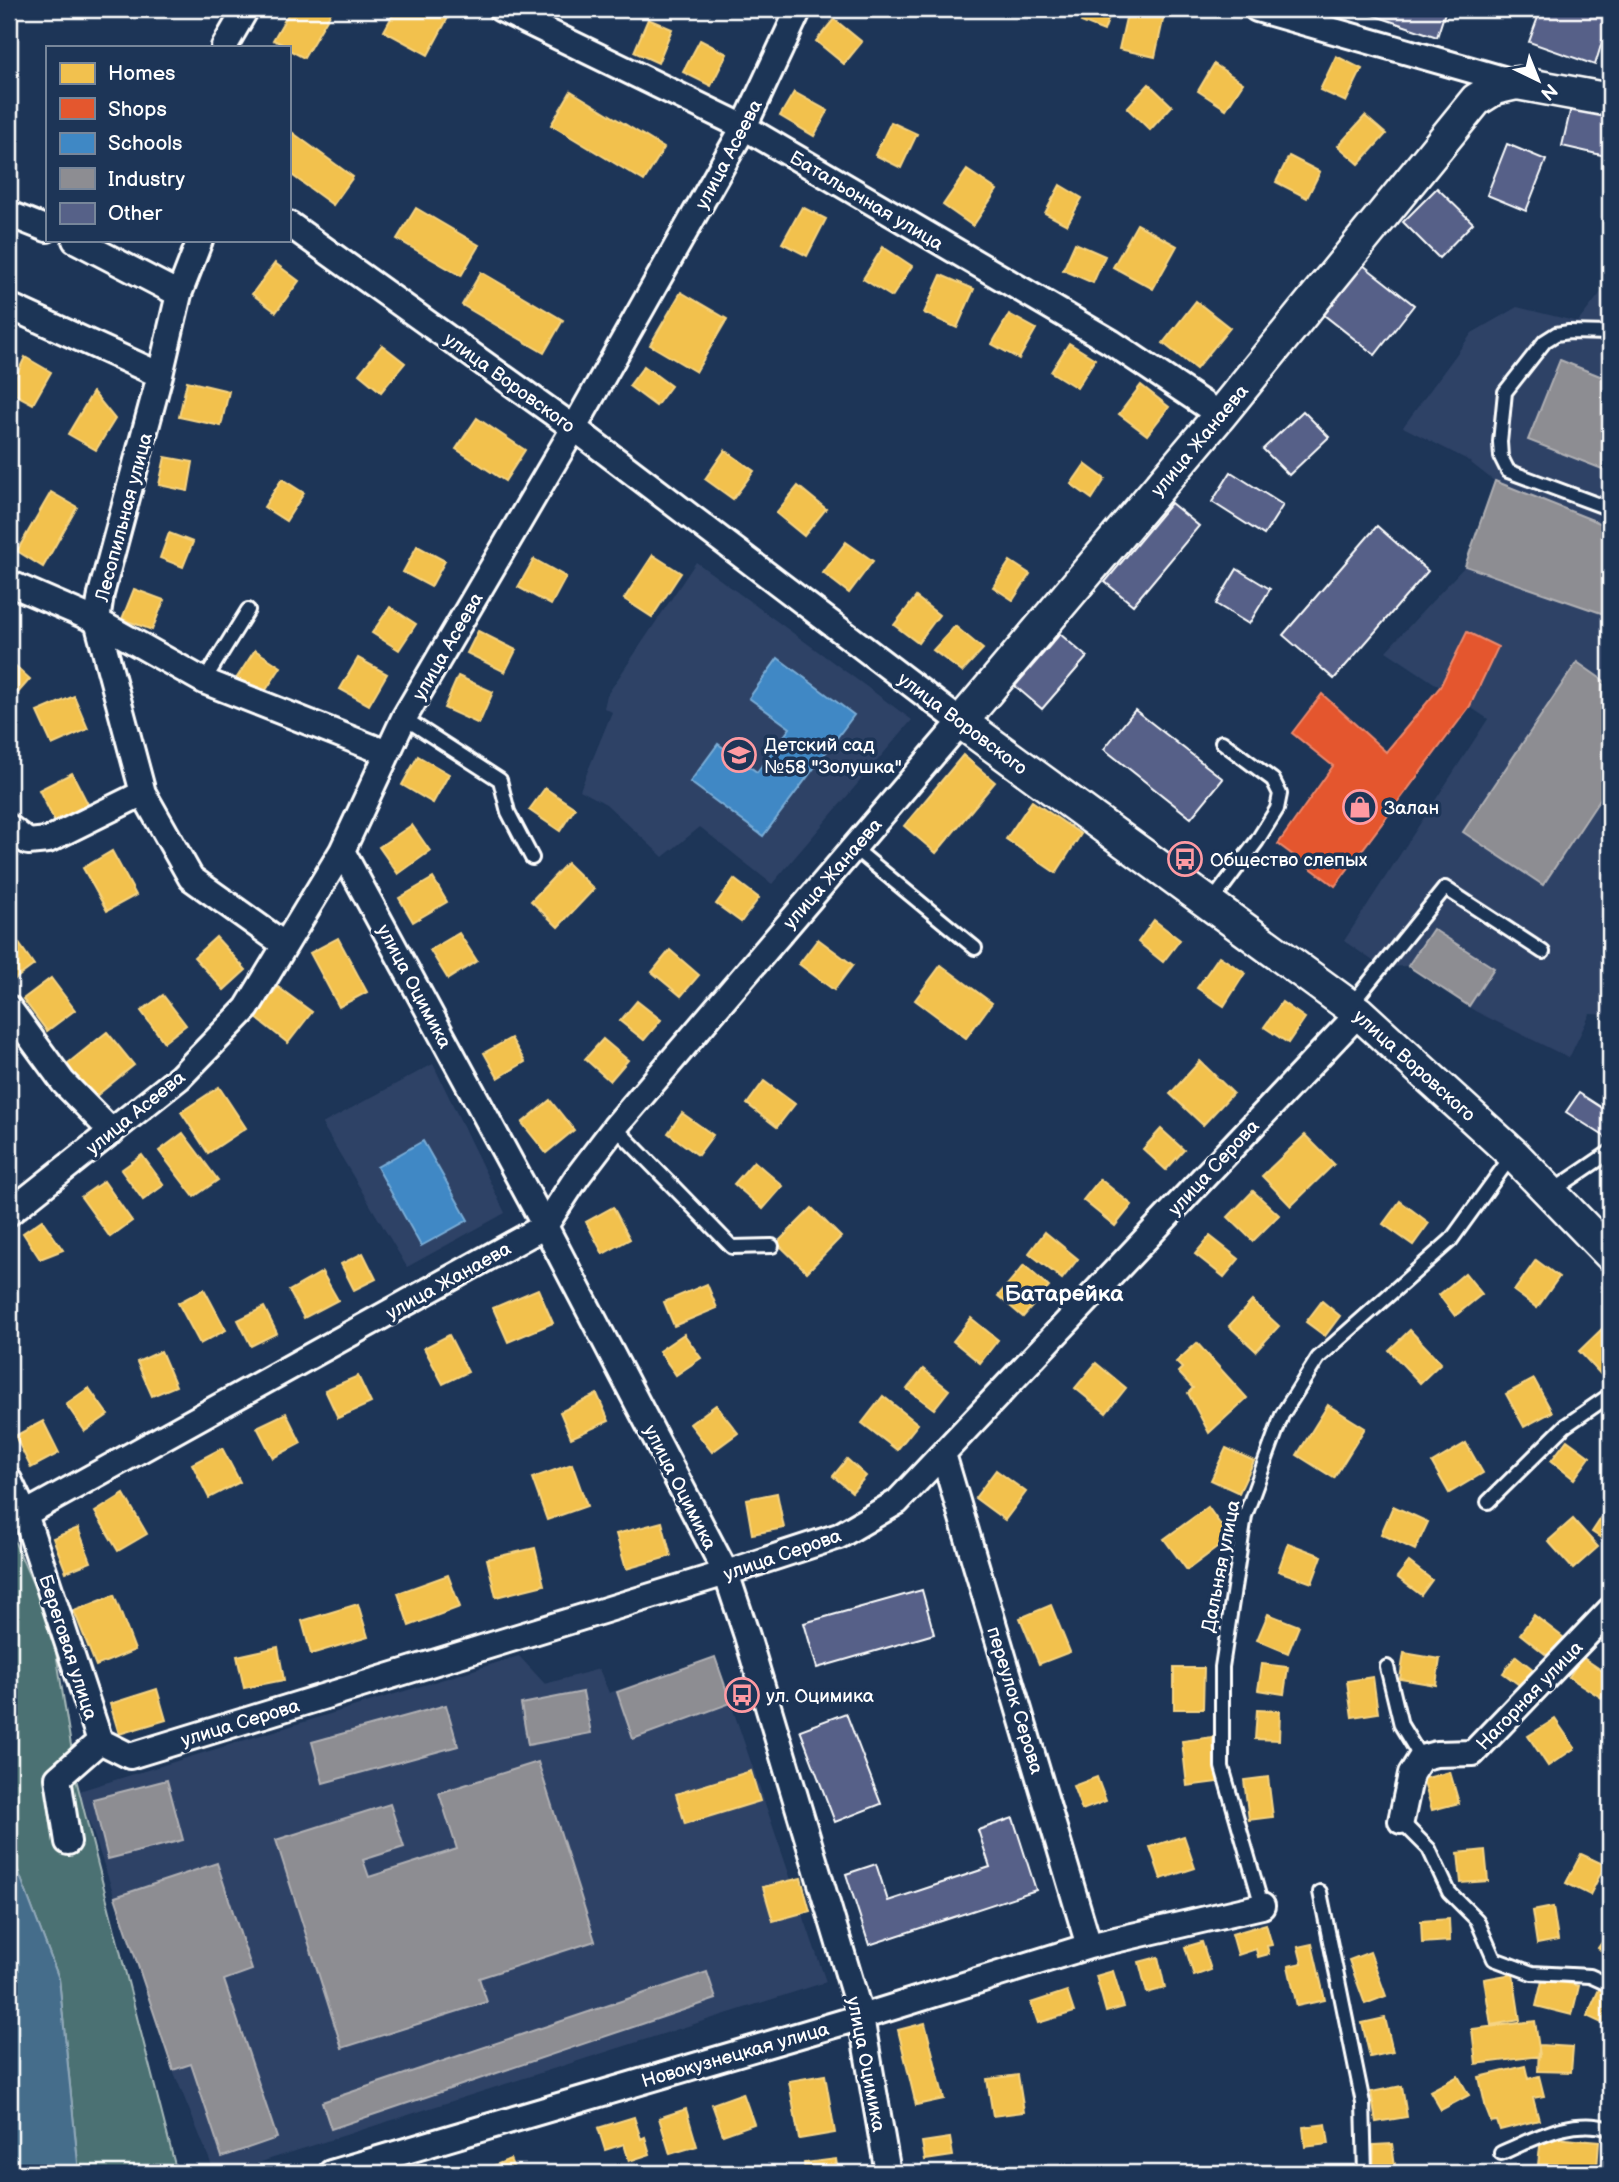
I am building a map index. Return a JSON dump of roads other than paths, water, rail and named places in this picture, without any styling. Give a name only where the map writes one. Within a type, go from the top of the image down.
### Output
[{"type":"street","points":[[225,46],[246,9]]},
{"type":"street","name":"Батальонная улица","points":[[501,9],[744,127],[1111,342],[1220,415]]},
{"type":"street","name":"улица Асеева","points":[[9,1213],[180,1077],[247,1007],[342,851],[404,718],[574,428],[744,127],[799,9]]},
{"type":"street","points":[[1256,9],[1517,83],[1610,100]]},
{"type":"street","name":"улица Жанаева","points":[[24,1514],[545,1226],[577,1177],[615,1127],[1220,415],[1476,100],[1495,88],[1517,83]]},
{"type":"street","points":[[9,214],[46,229]]},
{"type":"street","name":"улица Воровского","points":[[290,225],[574,428],[961,722],[1354,1010],[1513,1154],[1610,1254]]},
{"type":"street","points":[[79,242],[179,294]]},
{"type":"street","name":"Лесопильная улица","points":[[199,242],[179,294],[101,594],[97,621],[144,793],[191,878],[285,945]]},
{"type":"street","points":[[9,306],[160,375]]},
{"type":"street","points":[[9,583],[97,621],[204,681],[387,753]]},
{"type":"street","points":[[9,827],[28,842],[48,841],[144,793]]},
{"type":"street","name":"улица Оцимика","points":[[342,851],[545,1226],[726,1573],[861,2017],[888,2173]]},
{"type":"street","points":[[9,1008],[63,1082],[112,1132]]},
{"type":"street","name":"улица Серова","points":[[100,1741],[130,1756],[839,1536],[897,1502],[1354,1010]]},
{"type":"street","name":"переулок Серова","points":[[943,1454],[1089,1946]]},
{"type":"street","name":"Береговая улица","points":[[9,1480],[24,1514],[100,1741],[58,1778],[68,1842]]},
{"type":"street","name":"Нагорная улица","points":[[1420,1758],[1436,1754],[1473,1753],[1610,1610]]},
{"type":"street","points":[[1401,1822],[1411,1774],[1420,1758]]},
{"type":"street","name":"Новокузнецкая улица","points":[[331,2173],[861,2017],[1089,1946],[1262,1906]]},
{"type":"lane","points":[[1610,333],[1569,332],[1556,334],[1545,341],[1505,392],[1500,442],[1501,457],[1508,471],[1610,509]]},
{"type":"lane","points":[[204,681],[248,610]]},
{"type":"lane","points":[[404,718],[500,780],[508,813],[532,858]]},
{"type":"lane","points":[[1210,904],[1264,831],[1277,809],[1280,793],[1273,780],[1222,743]]},
{"type":"lane","points":[[854,848],[975,948]]},
{"type":"lane","points":[[1354,1010],[1445,888],[1543,952]]},
{"type":"lane","points":[[615,1127],[732,1247],[772,1245]]},
{"type":"lane","points":[[1550,1192],[1610,1152]]},
{"type":"lane","name":"Дальняя улица","points":[[1262,1906],[1222,1768],[1222,1667],[1245,1516],[1282,1415],[1318,1357],[1451,1240],[1513,1154]]},
{"type":"lane","points":[[1488,1502],[1565,1426],[1610,1395]]},
{"type":"lane","points":[[1387,1667],[1401,1725],[1420,1758]]},
{"type":"lane","points":[[1401,1822],[1429,1849],[1448,1892],[1478,1920],[1494,1959],[1532,1973],[1590,1976],[1610,1985]]},
{"type":"lane","points":[[1320,1892],[1363,2103],[1365,2173]]},
{"type":"lane","points":[[1501,2153],[1560,2127],[1599,2126],[1610,2129]]},
{"type":"place","name":"Детский сад №58 \"Золушка\"","points":[[739,755]]},
{"type":"place","name":"Залан","points":[[1360,807]]},
{"type":"place","name":"Общество слепых","points":[[1185,859]]},
{"type":"place","name":"ул. Оцимика","points":[[742,1695]]},
{"type":"district","name":"Батарейка","points":[[1064,1293]]}]
